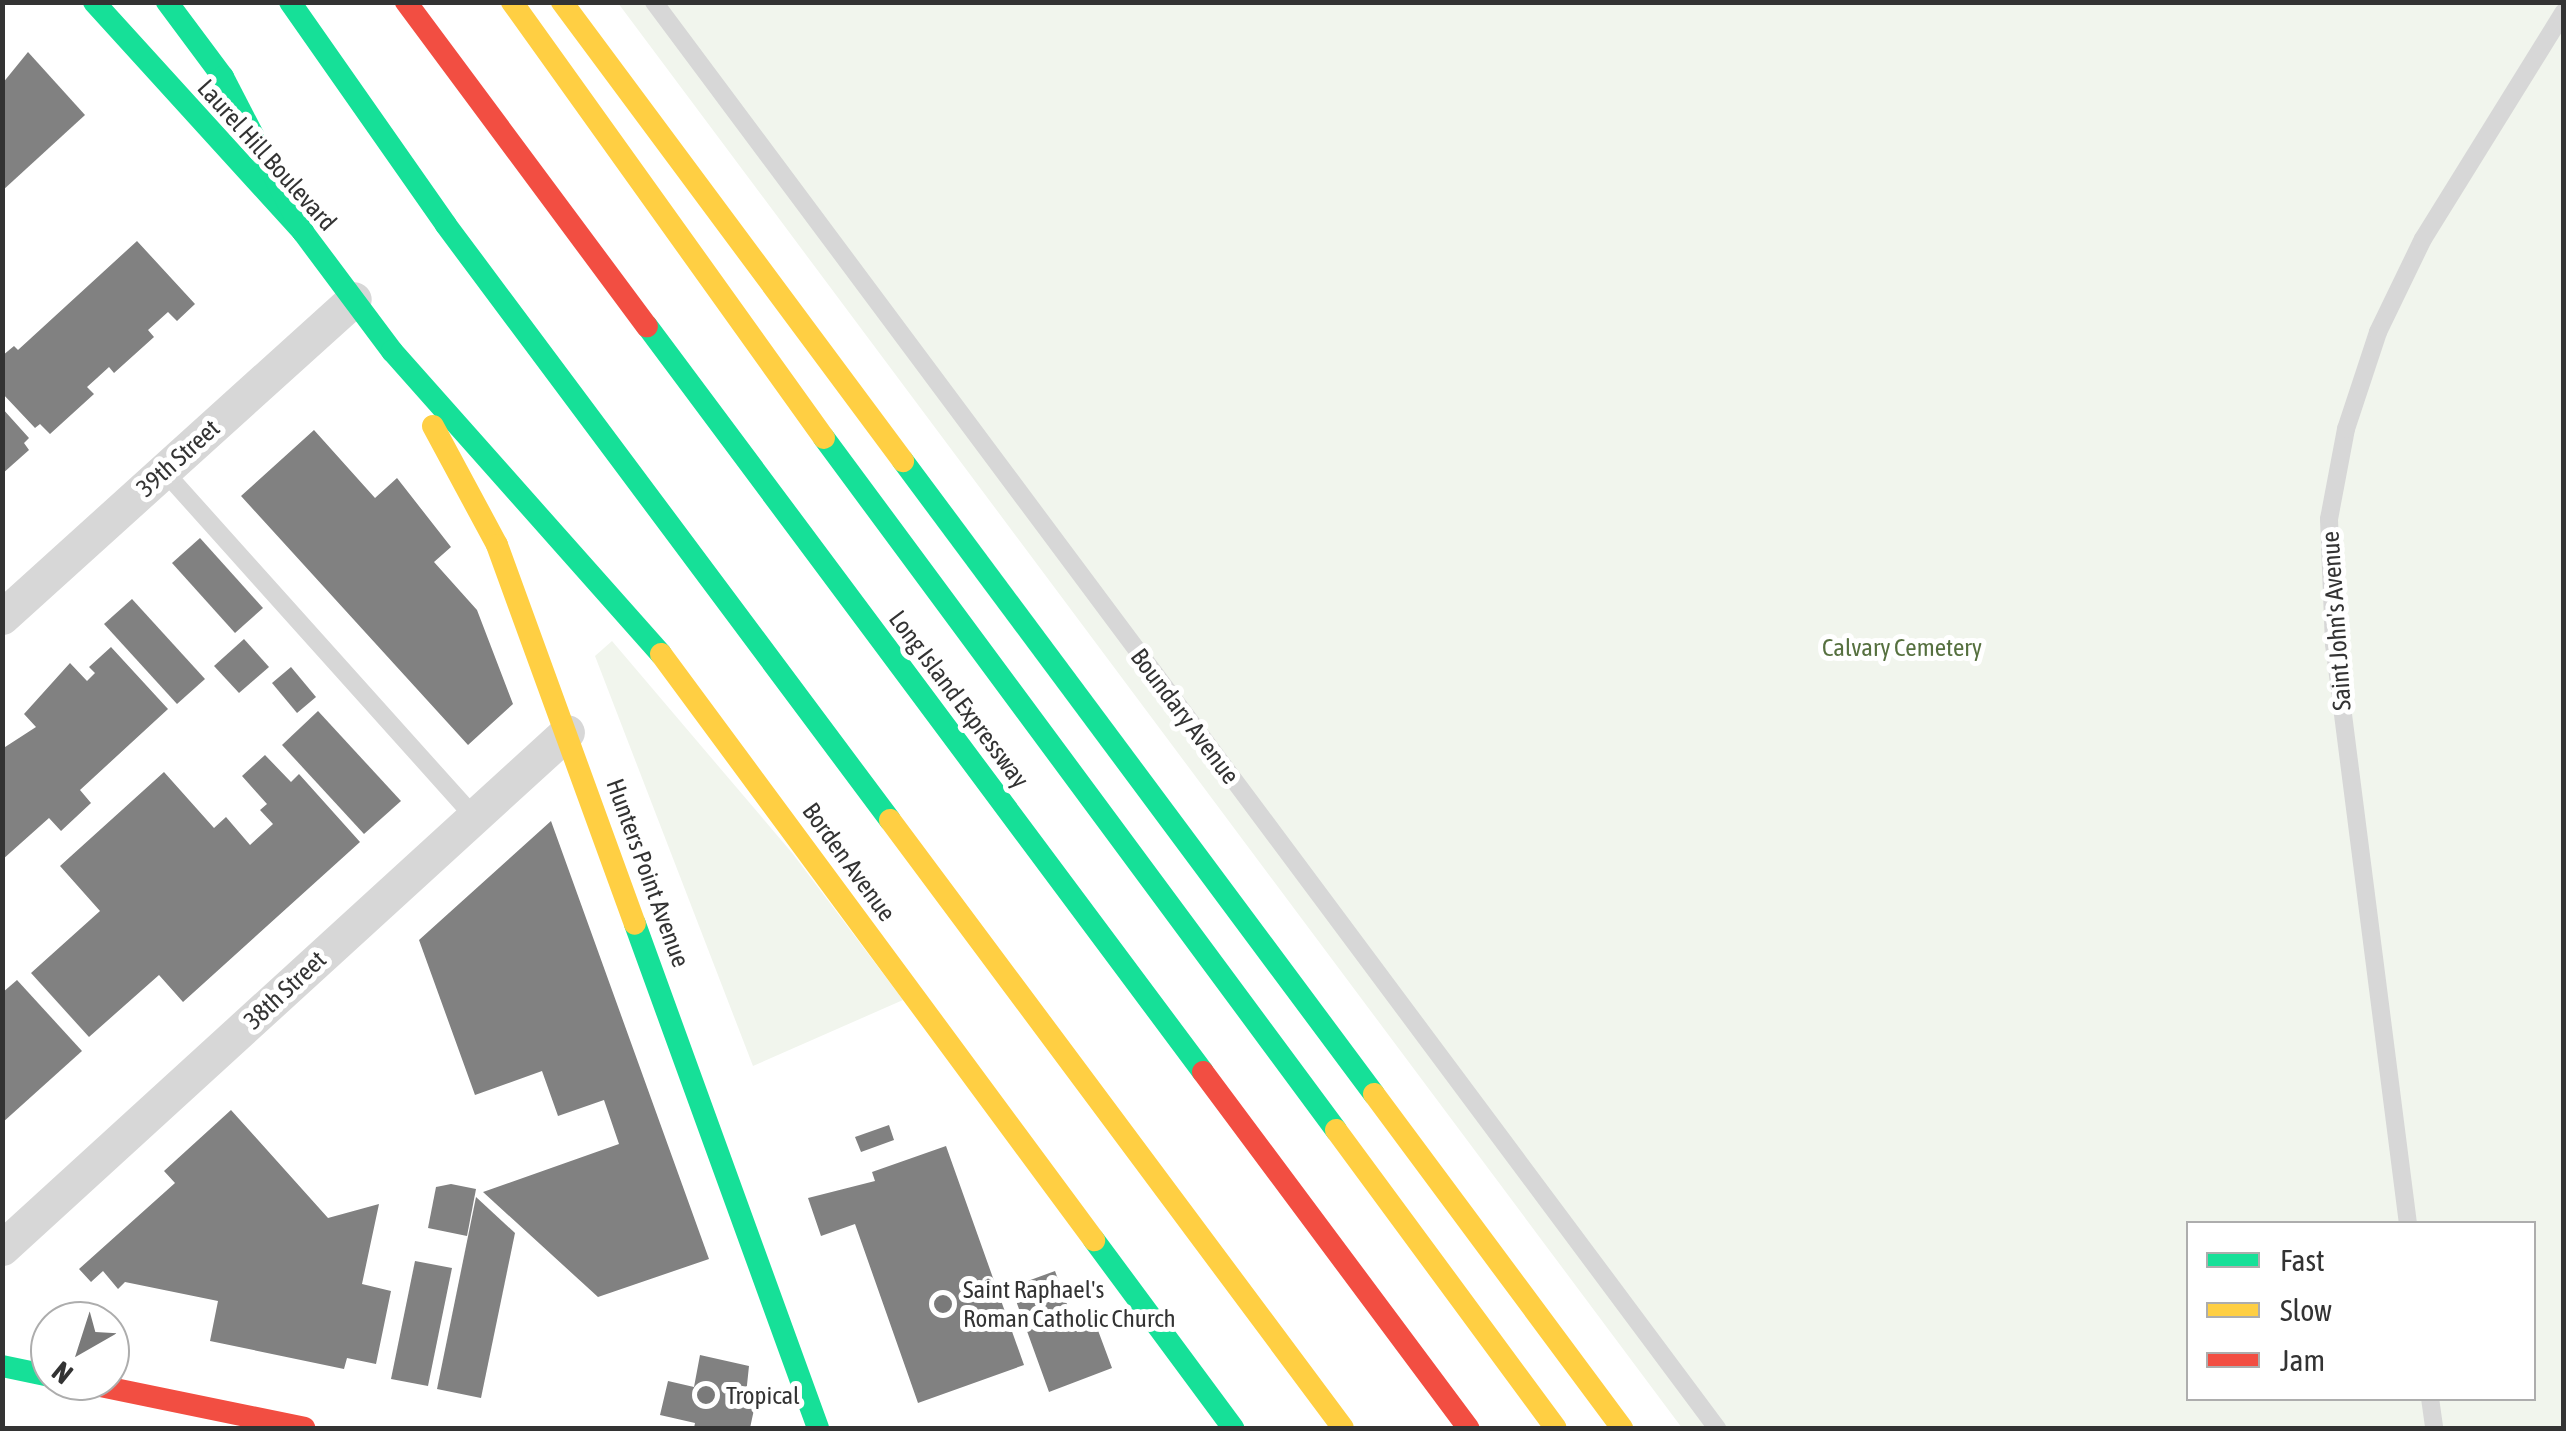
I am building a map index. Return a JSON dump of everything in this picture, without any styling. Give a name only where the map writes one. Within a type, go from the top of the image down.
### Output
[{"type":"main road","name":"Laurel Hill Boulevard","points":[[94,2],[303,232],[392,351]]},
{"type":"main road","points":[[167,2],[222,77],[303,232]]},
{"type":"main road","points":[[290,2],[446,225],[1344,1428]]},
{"type":"main road","name":"Long Island Expressway","points":[[406,2],[1468,1428]]},
{"type":"main road","points":[[512,2],[738,322],[1556,1428]]},
{"type":"main road","points":[[562,2],[1622,1428]]},
{"type":"main road","points":[[290,47],[446,225]]},
{"type":"main road","name":"Hunters Point Avenue","points":[[392,351],[497,544],[818,1428]]},
{"type":"main road","name":"Borden Avenue","points":[[392,351],[646,634],[1233,1428]]},
{"type":"main road","points":[[2,1366],[30,1372]]},
{"type":"main road","points":[[130,1392],[304,1428]]},
{"type":"street","name":"39th Street","points":[[2,617],[354,300]]},
{"type":"street","name":"38th Street","points":[[2,1248],[472,814],[567,732]]},
{"type":"lane","name":"Boundary Avenue","points":[[654,2],[1717,1428]]},
{"type":"lane","name":"Saint John's Avenue","points":[[2408,1221],[2334,644],[2329,519],[2346,429],[2378,332],[2424,239],[2564,12]]},
{"type":"lane","points":[[164,470],[472,814]]},
{"type":"lane","points":[[2430,1401],[2434,1428]]},
{"type":"green space","name":"Calvary Cemetery","points":[[618,3],[2563,3],[2563,1428],[1682,1428]]},
{"type":"green space","points":[[612,641],[793,854],[903,1000],[753,1066],[595,656]]},
{"type":"building","points":[[28,52],[85,115],[2,191],[2,84]]},
{"type":"building","points":[[137,241],[195,304],[177,321],[168,312],[148,330],[154,337],[114,373],[109,367],[87,387],[94,394],[50,434],[40,424],[35,428],[2,393],[2,356],[14,346],[18,350]]},
{"type":"building","points":[[2,408],[29,438],[24,443],[29,450],[2,474]]},
{"type":"building","points":[[314,430],[375,498],[397,478],[451,547],[434,562],[477,610],[513,704],[468,745],[241,496]]},
{"type":"building","points":[[200,538],[263,608],[235,633],[172,563]]},
{"type":"building","points":[[132,599],[205,679],[177,704],[104,624]]},
{"type":"building","points":[[244,639],[269,667],[239,693],[214,666]]},
{"type":"building","points":[[111,647],[168,709],[80,790],[91,803],[61,831],[49,818],[2,860],[2,749],[36,727],[24,714],[70,663],[87,681],[95,673],[89,667]]},
{"type":"building","points":[[291,667],[316,697],[297,713],[272,683]]},
{"type":"building","points":[[318,711],[401,801],[364,834],[282,745]]},
{"type":"building","points":[[265,755],[291,782],[299,774],[360,842],[183,1002],[159,975],[89,1037],[31,973],[100,911],[60,866],[164,772],[214,828],[226,817],[250,845],[273,824],[260,810],[267,804],[242,776]]},
{"type":"building","points":[[551,821],[709,1259],[598,1297],[483,1192],[619,1144],[604,1100],[558,1116],[542,1071],[475,1095],[419,940]]},
{"type":"building","points":[[17,980],[82,1051],[2,1123],[2,993]]},
{"type":"building","points":[[231,1110],[328,1218],[379,1204],[362,1284],[391,1291],[376,1364],[347,1358],[344,1369],[210,1341],[218,1301],[125,1282],[118,1289],[103,1271],[91,1282],[79,1269],[175,1183],[164,1171]]},
{"type":"building","points":[[889,1125],[894,1140],[861,1152],[855,1137]]},
{"type":"building","name":"Saint Raphael's Roman Catholic Church","points":[[946,1146],[1024,1365],[918,1403],[855,1224],[821,1236],[808,1198],[875,1181],[872,1172]]},
{"type":"building","points":[[451,1184],[476,1189],[467,1236],[428,1228],[436,1187]]},
{"type":"building","points":[[476,1197],[515,1233],[481,1398],[437,1389]]},
{"type":"building","points":[[415,1261],[452,1268],[428,1386],[391,1379]]},
{"type":"building","points":[[1055,1271],[1077,1332],[1096,1325],[1112,1368],[1049,1392],[1011,1287]]},
{"type":"building","name":"Tropical","points":[[700,1355],[749,1366],[745,1404],[755,1405],[750,1428],[694,1428],[695,1423],[660,1415],[668,1381],[694,1387]]},
{"type":"traffic: fast","points":[[94,2],[303,232],[392,351],[661,654]]},
{"type":"traffic: fast","points":[[167,2],[223,77],[303,232]]},
{"type":"traffic: fast","points":[[290,2],[446,225],[890,820]]},
{"type":"traffic: fast","points":[[647,326],[1203,1072]]},
{"type":"traffic: fast","points":[[824,438],[1336,1130]]},
{"type":"traffic: fast","points":[[903,461],[1374,1094]]},
{"type":"traffic: fast","points":[[635,924],[818,1428]]},
{"type":"traffic: fast","points":[[1094,1240],[1233,1428]]},
{"type":"traffic: fast","points":[[2,1366],[30,1372]]},
{"type":"traffic: slow","points":[[512,2],[824,438]]},
{"type":"traffic: slow","points":[[562,2],[903,461]]},
{"type":"traffic: slow","points":[[433,426],[497,545],[635,924]]},
{"type":"traffic: slow","points":[[661,654],[1094,1240]]},
{"type":"traffic: slow","points":[[890,820],[1343,1428]]},
{"type":"traffic: slow","points":[[1374,1094],[1622,1428]]},
{"type":"traffic: slow","points":[[1336,1130],[1556,1428]]},
{"type":"traffic: jam","points":[[406,2],[647,326]]},
{"type":"traffic: jam","points":[[1203,1072],[1468,1428]]},
{"type":"traffic: jam","points":[[130,1392],[304,1428]]},
{"type":"place","name":"Saint Raphael's Roman Catholic Church","points":[[943,1304]]},
{"type":"place","name":"Tropical","points":[[706,1395]]}]
